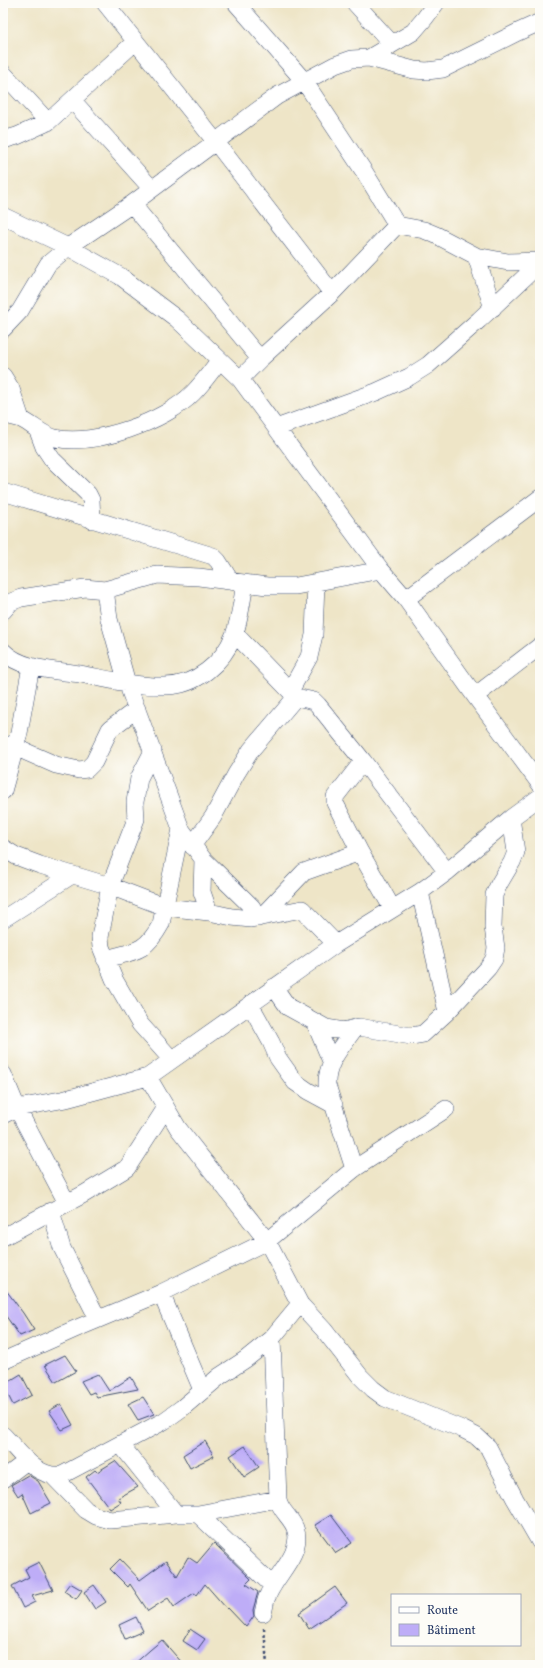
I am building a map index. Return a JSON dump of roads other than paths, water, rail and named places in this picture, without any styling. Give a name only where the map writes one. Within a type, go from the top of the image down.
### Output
[{"type":"street","points":[[105,3],[216,141],[332,293]]},
{"type":"street","points":[[236,3],[304,81],[365,173],[397,225],[424,230],[476,256],[508,262],[540,262]]},
{"type":"street","points":[[355,3],[392,44]]},
{"type":"street","points":[[369,58],[413,32],[426,18],[436,3]]},
{"type":"street","points":[[3,329],[20,311],[48,264],[68,247],[132,204],[277,96],[335,65],[352,59],[369,58],[414,70],[427,71],[443,69],[540,22]]},
{"type":"street","points":[[3,140],[17,136],[48,122],[135,42]]},
{"type":"street","points":[[3,73],[48,122]]},
{"type":"street","points":[[72,100],[152,189]]},
{"type":"street","points":[[132,204],[260,359]]},
{"type":"street","points":[[3,216],[68,247],[126,280],[177,319],[240,379],[381,570],[406,599],[540,784]]},
{"type":"street","points":[[240,379],[332,293],[397,225]]},
{"type":"street","points":[[476,256],[493,308]]},
{"type":"street","points":[[276,428],[376,392],[409,377],[428,365],[493,308],[540,262]]},
{"type":"street","points":[[3,415],[21,419],[38,431],[55,438],[90,440],[117,433],[165,414],[193,393],[220,360]]},
{"type":"street","points":[[3,376],[11,389],[21,419]]},
{"type":"street","points":[[38,431],[44,447],[52,459],[88,494],[91,500],[92,520]]},
{"type":"street","points":[[3,492],[213,556],[237,582],[235,634],[213,666],[200,676],[182,683],[166,686],[127,683],[31,666],[14,660],[3,651]]},
{"type":"street","points":[[406,599],[540,498]]},
{"type":"street","points":[[3,611],[11,602],[21,598],[85,588],[105,590],[157,575],[199,577],[237,582],[296,586],[381,570]]},
{"type":"street","points":[[192,846],[213,817],[236,774],[251,750],[293,694],[309,657],[314,635],[316,583]]},
{"type":"street","points":[[105,590],[109,619],[127,683],[181,829],[203,859],[252,907],[260,918]]},
{"type":"street","points":[[235,634],[293,694],[314,701],[363,761],[447,872]]},
{"type":"street","points":[[475,696],[540,646]]},
{"type":"street","points":[[3,790],[9,746],[19,733],[31,666]]},
{"type":"street","points":[[9,746],[56,765],[79,770],[87,769],[94,762],[110,729],[137,709]]},
{"type":"street","points":[[153,751],[139,778],[135,802],[136,819],[110,886],[100,937],[100,947],[114,980],[140,1024],[172,1060]]},
{"type":"street","points":[[363,761],[343,785],[335,797],[335,803],[360,852],[392,908]]},
{"type":"street","points":[[10,1112],[148,1077],[336,944],[420,892],[447,872],[511,818],[540,797]]},
{"type":"street","points":[[274,987],[288,1007],[315,1023],[332,1030],[344,1031],[365,1027],[411,1036],[423,1034],[436,1024],[488,968],[494,959],[496,948],[493,927],[494,895],[516,852],[511,818]]},
{"type":"street","points":[[105,959],[137,950],[148,944],[161,924],[181,829]]},
{"type":"street","points":[[3,848],[16,856],[40,865],[110,886],[165,907],[209,912],[242,918],[260,918],[302,909]]},
{"type":"street","points":[[260,918],[304,872],[360,852]]},
{"type":"street","points":[[203,859],[202,892],[209,912]]},
{"type":"street","points":[[3,919],[72,875]]},
{"type":"street","points":[[291,885],[302,909],[336,944]]},
{"type":"street","points":[[187,909],[202,892]]},
{"type":"street","points":[[420,892],[447,1012]]},
{"type":"street","points":[[250,1004],[278,1058],[295,1082],[334,1105]]},
{"type":"street","points":[[315,1023],[331,1061]]},
{"type":"street","points":[[354,1029],[331,1061],[327,1076],[327,1085],[354,1169]]},
{"type":"street","points":[[3,1074],[10,1112],[67,1203]]},
{"type":"street","points":[[148,1077],[165,1109],[178,1128],[267,1242],[300,1304],[324,1330],[360,1376],[385,1398],[469,1432],[488,1447],[515,1499],[540,1542]]},
{"type":"street","points":[[3,1237],[67,1203],[127,1168],[165,1109]]},
{"type":"street","points":[[5,1357],[161,1293],[267,1242],[354,1169],[446,1109]]},
{"type":"street","points":[[51,1211],[59,1241],[98,1319]]},
{"type":"street","points":[[161,1293],[202,1390]]},
{"type":"street","points":[[3,1435],[27,1462],[46,1474],[53,1476],[62,1475],[164,1421],[220,1376],[246,1359],[272,1338],[300,1304]]},
{"type":"street","points":[[263,1613],[268,1595],[298,1542],[296,1530],[290,1518],[279,1507],[272,1338]]},
{"type":"street","points":[[121,1445],[176,1514]]},
{"type":"street","points":[[3,1479],[27,1462]]},
{"type":"street","points":[[53,1476],[86,1510],[96,1516],[110,1520],[176,1514],[198,1514],[278,1499]]},
{"type":"street","points":[[198,1514],[273,1586]]}]
